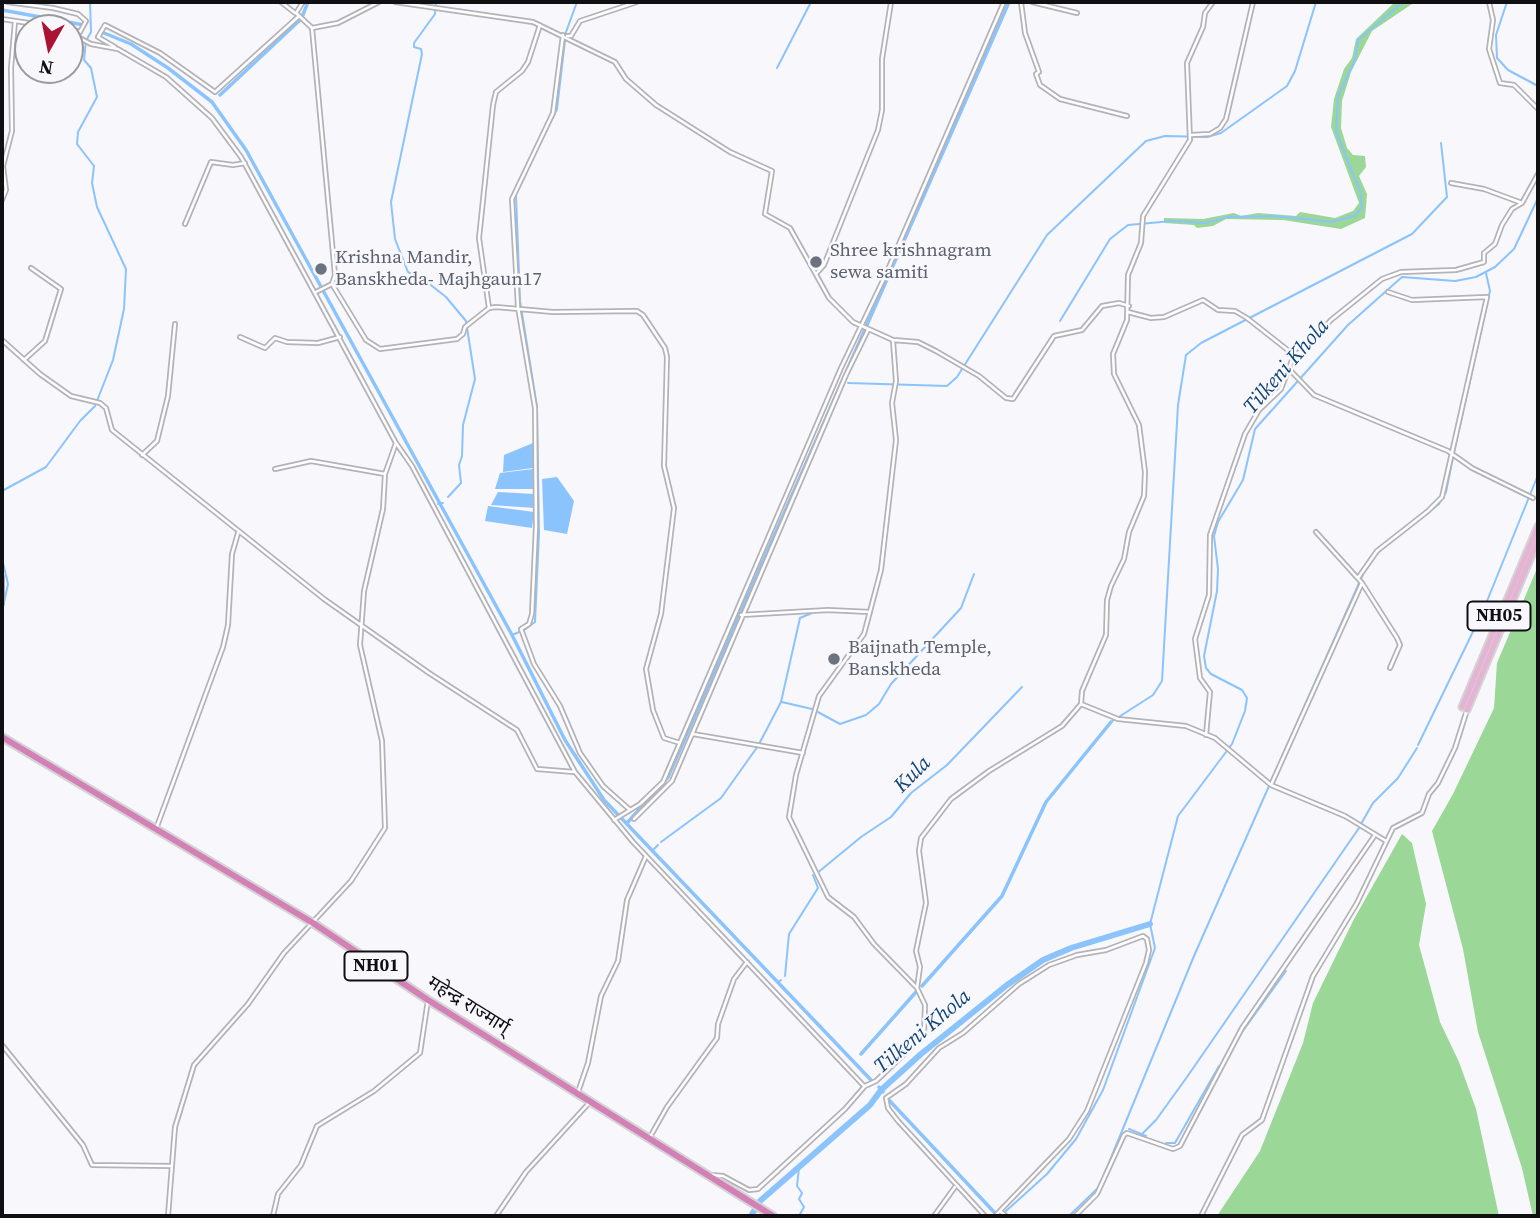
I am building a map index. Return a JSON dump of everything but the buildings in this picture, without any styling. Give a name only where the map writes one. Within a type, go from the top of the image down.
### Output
[{"type":"highway","name":"महेन्द्र राज्मार्ग्","points":[[2,737],[313,923],[428,1000],[578,1091],[770,1215]]},
{"type":"main road","name":"NH05","points":[[1465,708],[1538,526]]},
{"type":"main road","name":"NH05","points":[[1465,708],[1538,540]]},
{"type":"street","points":[[7,2],[78,14]]},
{"type":"street","points":[[281,2],[312,28],[335,275],[330,285],[318,291]]},
{"type":"street","points":[[303,2],[297,15],[215,92],[160,52],[105,25],[99,37],[166,77],[196,103],[245,163],[318,291],[396,443],[446,528],[575,772],[646,856],[865,1086]]},
{"type":"street","points":[[312,28],[338,23],[379,2]]},
{"type":"street","points":[[395,2],[509,16],[540,25],[615,62],[626,79],[644,95],[699,134],[772,171],[765,214],[790,228],[835,305],[860,327],[893,340],[918,342],[979,376],[999,394],[1013,399],[1054,336],[1082,330],[1102,306],[1119,303],[1129,306]]},
{"type":"street","points":[[565,36],[571,36],[580,21],[636,2]]},
{"type":"street","points":[[816,274],[824,265],[878,130],[882,110],[882,59],[891,2]]},
{"type":"street","points":[[614,820],[663,782],[1004,2]]},
{"type":"street","points":[[1021,2],[1025,33],[1040,72],[1036,74],[1041,85],[1060,99],[1127,116]]},
{"type":"street","points":[[1032,2],[1077,13]]},
{"type":"street","points":[[917,988],[920,978],[916,951],[926,903],[919,851],[921,838],[951,799],[989,771],[1062,726],[1081,704],[1082,691],[1106,635],[1107,600],[1124,559],[1129,532],[1144,496],[1145,472],[1139,425],[1112,367],[1114,346],[1125,329],[1129,306],[1128,275],[1141,243],[1142,220],[1190,140],[1187,63],[1203,27],[1205,13],[1213,2]]},
{"type":"street","points":[[1191,135],[1210,134],[1220,128],[1226,119],[1253,2]]},
{"type":"street","points":[[1489,2],[1493,20],[1489,49],[1500,83],[1514,85],[1526,93],[1538,109]]},
{"type":"street","points":[[489,308],[479,238],[493,105],[496,92],[522,71],[528,62],[540,25]]},
{"type":"street","points":[[2,200],[6,190],[3,166],[12,131],[11,68],[14,32]]},
{"type":"street","points":[[565,36],[553,113],[512,199],[520,307],[535,408],[532,614],[529,624],[521,629],[534,664],[560,706],[580,753],[603,786],[630,810]]},
{"type":"street","points":[[84,40],[91,44],[118,49]]},
{"type":"street","points":[[184,224],[211,162],[233,165],[245,163]]},
{"type":"street","points":[[1206,735],[1210,692],[1200,678],[1195,639],[1209,595],[1210,535],[1245,434],[1259,410],[1281,389],[1294,355],[1305,349],[1331,320],[1382,279],[1401,272],[1456,270],[1484,262],[1484,253],[1495,244],[1512,209],[1522,203],[1538,174]]},
{"type":"street","points":[[1451,183],[1484,189],[1522,203]]},
{"type":"street","points":[[24,360],[45,341],[61,289],[31,268]]},
{"type":"street","points":[[330,285],[345,310],[354,317],[366,340],[375,348],[457,339],[464,334],[467,326],[489,308],[520,307],[553,312],[637,311],[665,348],[668,386],[664,466],[674,508],[661,614],[646,669],[653,710],[664,738],[680,743]]},
{"type":"street","points":[[1271,785],[1360,580],[1377,551],[1436,505],[1446,486],[1487,297],[1412,300],[1388,292]]},
{"type":"street","points":[[1128,312],[1151,318],[1164,317],[1203,300],[1218,310],[1235,311],[1249,319],[1294,355]]},
{"type":"street","points":[[142,455],[158,441],[168,396],[175,324]]},
{"type":"street","points":[[634,819],[672,781],[741,615],[868,330]]},
{"type":"street","points":[[240,337],[264,348],[275,338],[287,342],[318,343],[340,337]]},
{"type":"street","points":[[2,340],[71,396],[100,403],[106,408],[112,430],[361,627],[517,730],[537,769],[575,772]]},
{"type":"street","points":[[709,1174],[723,1176],[749,1190],[758,1189],[845,1109],[865,1086],[876,1081],[924,1035],[925,1005],[917,988],[874,944],[864,927],[822,888],[789,817],[819,696],[832,675],[858,645],[881,570],[896,440],[892,403],[896,381],[893,340]]},
{"type":"street","points":[[1288,368],[1314,395],[1453,454],[1472,468],[1531,497]]},
{"type":"street","points":[[168,1216],[175,1127],[194,1065],[248,1004],[284,953],[351,881],[385,828],[382,741],[364,668],[361,627],[364,592],[383,509],[385,474],[396,443]]},
{"type":"street","points":[[275,469],[311,461],[385,474]]},
{"type":"street","points":[[1316,532],[1360,580],[1400,645],[1390,668]]},
{"type":"street","points":[[156,830],[223,648],[228,625],[232,554],[239,533]]},
{"type":"street","points":[[2,577],[2,603]]},
{"type":"street","points":[[741,615],[828,610],[870,612]]},
{"type":"street","points":[[1081,704],[1116,718],[1186,726],[1221,742],[1271,785],[1345,816],[1386,841]]},
{"type":"street","points":[[1201,1216],[1242,1135],[1262,1120],[1313,976],[1357,903],[1393,828],[1422,813],[1429,794],[1438,783],[1455,748],[1465,708]]},
{"type":"street","points":[[692,734],[803,753]]},
{"type":"street","points":[[1075,1216],[1097,1194],[1127,1133],[1173,1149],[1180,1146],[1242,1028],[1375,835]]},
{"type":"street","points":[[578,1091],[588,1063],[601,996],[618,961],[627,900],[646,856]]},
{"type":"street","points":[[985,1216],[955,1187],[888,1108],[887,1096],[906,1084],[939,1048],[964,1033],[1019,984],[1049,965],[1077,955],[1106,950],[1143,936],[1147,939],[1149,950],[1146,963],[1087,1111],[1069,1139],[995,1216]]},
{"type":"street","points":[[649,1139],[667,1107],[717,1038],[718,1024],[734,979],[747,962]]},
{"type":"street","points":[[273,1216],[278,1194],[301,1166],[317,1126],[374,1091],[420,1053],[428,1000]]},
{"type":"street","points":[[2,1045],[83,1144],[92,1165],[173,1166]]},
{"type":"street","points":[[496,1216],[526,1172],[591,1101]]},
{"type":"street","points":[[934,1216],[955,1187]]},
{"type":"street","points":[[1000,1211],[1006,1216]]},
{"type":"green space","points":[[1395,2],[1415,2],[1372,31],[1351,72],[1342,101],[1341,128],[1347,148],[1353,155],[1365,156],[1366,167],[1359,176],[1367,194],[1365,218],[1341,229],[1283,220],[1226,219],[1213,226],[1197,228],[1194,225],[1164,223],[1164,218],[1203,219],[1234,213],[1241,216],[1258,213],[1296,216],[1300,212],[1335,218],[1353,211],[1359,203],[1331,127],[1334,99],[1344,69],[1352,58],[1356,39]]},
{"type":"green space","points":[[1538,566],[1538,1216],[1533,1216],[1522,1168],[1478,1032],[1463,949],[1432,831],[1494,708],[1497,663]]},
{"type":"green space","points":[[1402,834],[1412,843],[1426,904],[1419,945],[1440,1022],[1459,1062],[1476,1109],[1499,1216],[1217,1216],[1260,1151],[1303,1043],[1313,1003],[1354,919]]},
{"type":"water","points":[[533,443],[533,468],[503,472],[504,455]]},
{"type":"water","points":[[533,469],[534,489],[495,489],[500,473]]},
{"type":"water","points":[[557,477],[574,501],[567,534],[544,530],[542,479]]},
{"type":"water","points":[[498,492],[534,494],[535,508],[491,505]]},
{"type":"water","points":[[488,506],[534,512],[532,528],[485,521]]},
{"type":"waterway","points":[[2,491],[46,467],[80,421],[95,406],[113,360],[124,309],[126,269],[97,207],[92,183],[94,166],[77,144],[78,132],[97,97],[91,68],[84,60],[86,41],[91,32],[90,2]]},
{"type":"waterway","points":[[302,17],[308,2]]},
{"type":"waterway","points":[[436,2],[435,14],[414,43],[414,47],[421,49],[422,54],[391,202],[395,239],[408,272],[446,297],[466,321],[475,379],[463,425],[459,465],[461,483],[448,497]]},
{"type":"waterway","points":[[528,168],[557,109],[566,32],[577,2]]},
{"type":"waterway","points":[[777,68],[811,2]]},
{"type":"waterway","points":[[628,822],[668,777],[1009,2]]},
{"type":"waterway","points":[[848,383],[947,386],[957,377],[1047,235],[1146,141],[1165,136],[1207,137],[1221,133],[1287,86],[1295,71],[1316,2]]},
{"type":"waterway","points":[[1060,321],[1110,239],[1128,225],[1172,221],[1206,223],[1229,217],[1277,216],[1331,222],[1354,216],[1362,208],[1360,191],[1336,132],[1338,96],[1355,60],[1358,40],[1403,2]]},
{"type":"waterway","name":"Tilkeni Khola","points":[[1507,2],[1496,35],[1497,58],[1508,70],[1538,86]]},
{"type":"waterway","points":[[2,10],[24,14]]},
{"type":"waterway","points":[[220,95],[300,20]]},
{"type":"waterway","points":[[104,33],[131,44],[212,102],[246,150],[512,635],[565,740],[604,800],[871,1080]]},
{"type":"waterway","points":[[1111,722],[1153,695],[1162,681],[1178,405],[1186,355],[1201,343],[1412,234],[1447,197],[1441,143]]},
{"type":"waterway","points":[[516,195],[520,301],[537,407],[539,533],[535,622],[524,630]]},
{"type":"waterway","name":"Tilkeni Khola","points":[[1006,1211],[1047,1174],[1076,1139],[1103,1090],[1155,948],[1150,924],[1178,816],[1232,744],[1245,711],[1247,698],[1242,690],[1211,674],[1206,668],[1204,656],[1217,591],[1218,569],[1214,536],[1218,522],[1243,480],[1255,429],[1348,325],[1402,277],[1455,281],[1476,277],[1495,267],[1514,249],[1538,198]]},
{"type":"waterway","points":[[1454,452],[1490,291],[1486,273]]},
{"type":"waterway","points":[[1377,553],[1439,504],[1446,492],[1453,457]]},
{"type":"waterway","points":[[1418,745],[1483,611],[1538,475]]},
{"type":"waterway","points":[[438,504],[443,503]]},
{"type":"waterway","points":[[2,558],[8,584],[2,612]]},
{"type":"waterway","points":[[1281,759],[1364,572]]},
{"type":"waterway","points":[[816,711],[840,724],[866,715],[879,704],[891,684],[961,608],[974,574]]},
{"type":"waterway","points":[[661,842],[721,798],[758,746],[781,702],[800,618],[812,613]]},
{"type":"waterway","points":[[2,615],[2,623]]},
{"type":"waterway","points":[[512,635],[519,632]]},
{"type":"waterway","name":"Kula","points":[[816,874],[861,837],[891,817],[911,793],[947,765],[1022,687]]},
{"type":"waterway","points":[[782,702],[812,709]]},
{"type":"waterway","points":[[922,986],[1002,896],[1046,802],[1111,722]]},
{"type":"waterway","points":[[1361,824],[1373,803],[1398,778],[1417,748]]},
{"type":"waterway","points":[[1271,782],[1279,764]]},
{"type":"waterway","points":[[1101,1182],[1194,956],[1269,786]]},
{"type":"waterway","points":[[1142,1134],[1156,1120],[1187,1077],[1359,828]]},
{"type":"waterway","points":[[654,849],[658,845]]},
{"type":"waterway","name":"Kula","points":[[785,976],[789,934],[818,888],[813,875]]},
{"type":"waterway","name":"Tilkeni Khola","points":[[751,1216],[760,1201],[870,1105],[881,1090],[1007,985],[1043,960],[1071,948],[1150,924]]},
{"type":"waterway","points":[[1240,1035],[1286,971]]},
{"type":"waterway","points":[[861,1054],[916,992]]},
{"type":"waterway","points":[[1166,1143],[1175,1143],[1219,1066]]},
{"type":"waterway","name":"Tilkeni Khola","points":[[879,1087],[883,1092]]},
{"type":"waterway","points":[[888,1099],[994,1212]]},
{"type":"waterway","points":[[1129,1129],[1146,1136]]},
{"type":"waterway","points":[[799,1168],[797,1186],[802,1193],[799,1199],[804,1207],[799,1216]]},
{"type":"waterway","points":[[1069,1216],[1099,1187]]},
{"type":"place","name":"Shree krishnagram sewa samiti","points":[[816,262]]},
{"type":"place","name":"Krishna Mandir, Banskheda- Majhgaun17","points":[[321,269]]},
{"type":"place","name":"Baijnath Temple, Banskheda","points":[[834,659]]}]
